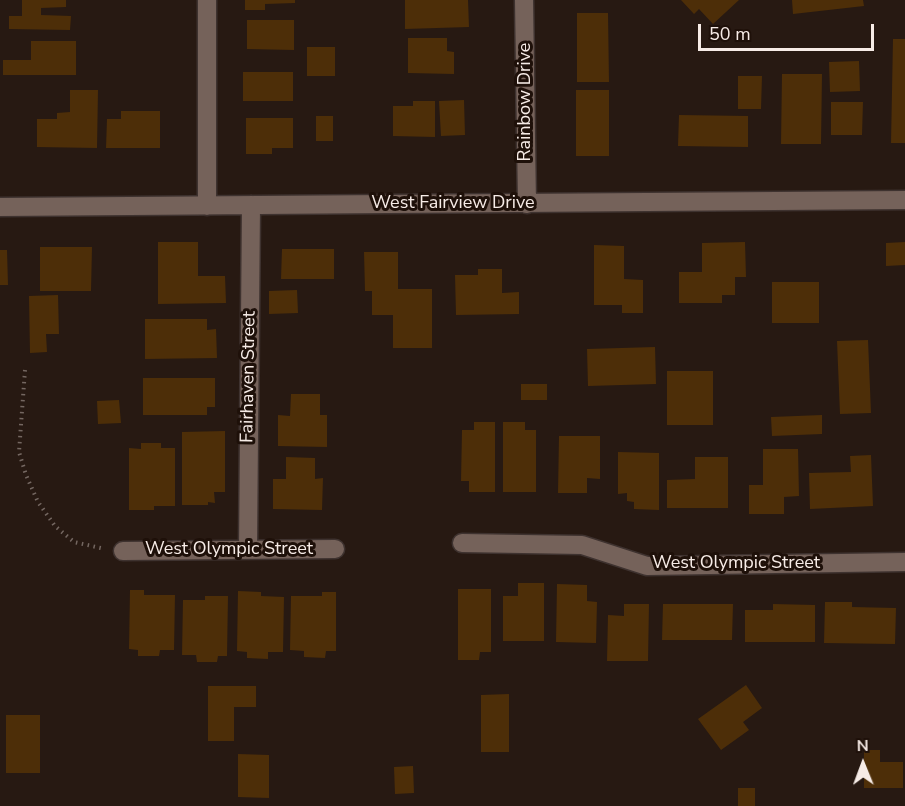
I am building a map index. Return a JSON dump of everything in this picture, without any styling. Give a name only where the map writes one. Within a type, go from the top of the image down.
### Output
[{"type":"street","points":[[207,0],[207,206]]},
{"type":"street","name":"Rainbow Drive","points":[[524,0],[526,204]]},
{"type":"street","name":"West Fairview Drive","points":[[0,207],[905,200]]},
{"type":"street","name":"Fairhaven Street","points":[[248,550],[251,205]]},
{"type":"street","name":"West Olympic Street","points":[[462,543],[582,545],[647,566],[905,562]]},
{"type":"street","name":"West Olympic Street","points":[[123,551],[335,549]]},
{"type":"path","points":[[25,370],[19,452],[38,502],[55,526],[74,542],[93,548],[123,551]]},
{"type":"building","points":[[22,0],[66,0],[66,7],[41,8],[41,15],[71,16],[70,30],[9,29],[9,16],[22,16]]},
{"type":"building","points":[[245,0],[295,0],[295,3],[265,4],[265,10],[245,10]]},
{"type":"building","points":[[405,0],[468,0],[469,27],[405,29]]},
{"type":"building","points":[[681,0],[739,0],[713,24],[699,9],[694,14]]},
{"type":"building","points":[[792,0],[863,0],[864,6],[793,14]]},
{"type":"building","points":[[577,13],[608,13],[609,82],[577,82]]},
{"type":"building","points":[[247,20],[294,20],[294,50],[247,49]]},
{"type":"building","points":[[408,38],[447,38],[447,51],[454,52],[454,74],[408,73]]},
{"type":"building","points":[[893,39],[905,39],[905,143],[891,143]]},
{"type":"building","points":[[31,41],[76,41],[76,75],[3,75],[3,60],[31,60]]},
{"type":"building","points":[[307,47],[335,47],[335,76],[307,76]]},
{"type":"building","points":[[859,61],[860,91],[830,92],[829,62]]},
{"type":"building","points":[[243,72],[293,72],[293,101],[243,101]]},
{"type":"building","points":[[782,74],[822,74],[821,144],[781,144]]},
{"type":"building","points":[[738,76],[762,76],[761,109],[738,109]]},
{"type":"building","points":[[70,90],[98,90],[97,148],[37,147],[37,119],[57,119],[57,113],[70,112]]},
{"type":"building","points":[[576,90],[609,90],[609,156],[576,156]]},
{"type":"building","points":[[464,100],[465,135],[441,136],[439,101]]},
{"type":"building","points":[[413,101],[435,101],[435,137],[393,136],[393,106],[413,106]]},
{"type":"building","points":[[831,102],[863,102],[862,135],[831,135]]},
{"type":"building","points":[[121,111],[160,111],[160,148],[106,148],[107,119],[121,119]]},
{"type":"building","points":[[679,115],[748,116],[748,147],[678,146]]},
{"type":"building","points":[[316,116],[333,116],[333,141],[316,141]]},
{"type":"building","points":[[246,118],[293,118],[293,148],[272,148],[272,154],[246,154]]},
{"type":"building","points":[[158,242],[198,242],[198,276],[225,276],[226,303],[158,304]]},
{"type":"building","points":[[745,242],[746,277],[735,277],[735,295],[722,295],[722,303],[679,303],[679,272],[702,272],[702,243]]},
{"type":"building","points":[[905,242],[905,265],[886,266],[886,243]]},
{"type":"building","points":[[594,245],[624,246],[624,279],[643,280],[643,313],[622,313],[622,305],[594,305]]},
{"type":"building","points":[[40,247],[92,247],[91,291],[40,291]]},
{"type":"building","points":[[282,249],[334,249],[334,279],[281,279]]},
{"type":"building","points":[[0,250],[7,250],[8,285],[0,285]]},
{"type":"building","points":[[364,252],[398,252],[398,289],[432,289],[432,348],[393,348],[393,315],[372,315],[372,291],[365,291]]},
{"type":"building","points":[[478,269],[502,269],[502,293],[519,292],[519,314],[456,315],[455,275],[478,275]]},
{"type":"building","points":[[772,282],[819,282],[819,323],[772,323]]},
{"type":"building","points":[[297,290],[298,313],[269,314],[269,291]]},
{"type":"building","points":[[58,295],[59,334],[46,334],[47,352],[30,353],[29,296]]},
{"type":"building","points":[[145,319],[207,319],[207,330],[216,329],[217,358],[145,359]]},
{"type":"building","points":[[868,340],[871,413],[840,414],[837,341]]},
{"type":"building","points":[[655,347],[656,384],[588,386],[587,349]]},
{"type":"building","points":[[667,371],[713,371],[713,425],[667,425]]},
{"type":"building","points":[[143,378],[215,378],[215,407],[207,407],[207,415],[143,415]]},
{"type":"building","points":[[521,384],[547,384],[547,400],[521,400]]},
{"type":"building","points":[[291,394],[320,394],[320,415],[327,415],[327,447],[278,446],[278,415],[290,416]]},
{"type":"building","points":[[119,400],[121,423],[98,424],[97,401]]},
{"type":"building","points":[[822,415],[822,434],[772,436],[771,417]]},
{"type":"building","points":[[474,422],[495,422],[495,492],[469,492],[469,481],[461,481],[462,430],[474,430]]},
{"type":"building","points":[[503,422],[525,422],[525,430],[536,430],[536,492],[503,492]]},
{"type":"building","points":[[225,431],[225,492],[214,492],[215,503],[182,505],[182,432]]},
{"type":"building","points":[[559,436],[600,436],[600,479],[587,478],[587,493],[558,493]]},
{"type":"building","points":[[141,443],[161,443],[161,448],[175,448],[175,506],[154,506],[154,510],[129,510],[129,448],[141,449]]},
{"type":"building","points":[[763,449],[798,449],[799,496],[784,497],[784,514],[749,514],[749,485],[763,485]]},
{"type":"building","points":[[618,452],[659,453],[659,510],[634,509],[634,502],[627,501],[627,493],[618,494]]},
{"type":"building","points":[[871,455],[873,506],[810,509],[809,473],[851,472],[850,456]]},
{"type":"building","points":[[286,457],[315,458],[315,479],[323,478],[322,510],[273,509],[273,479],[286,479]]},
{"type":"building","points":[[695,457],[728,457],[728,508],[667,508],[667,480],[695,479]]},
{"type":"building","points":[[518,583],[544,583],[544,641],[503,641],[503,596],[518,596]]},
{"type":"building","points":[[557,584],[587,585],[587,601],[597,602],[596,643],[556,642]]},
{"type":"building","points":[[458,589],[491,589],[491,652],[480,652],[479,660],[458,660]]},
{"type":"building","points":[[130,590],[144,590],[144,595],[175,595],[174,650],[160,650],[159,656],[138,656],[138,650],[129,649]]},
{"type":"building","points":[[238,591],[261,592],[261,596],[284,597],[283,652],[268,652],[268,659],[247,658],[247,652],[237,651]]},
{"type":"building","points":[[322,592],[336,592],[336,651],[326,651],[325,658],[304,657],[304,651],[290,650],[291,596],[322,596]]},
{"type":"building","points":[[205,596],[228,596],[227,656],[218,656],[217,662],[197,662],[196,655],[182,655],[183,600],[205,600]]},
{"type":"building","points":[[825,602],[852,602],[852,607],[896,608],[895,644],[824,643]]},
{"type":"building","points":[[624,604],[649,604],[648,661],[607,661],[608,615],[624,616]]},
{"type":"building","points":[[663,604],[733,604],[732,640],[662,640]]},
{"type":"building","points":[[773,604],[815,605],[815,642],[745,642],[745,610],[773,610]]},
{"type":"building","points":[[746,685],[762,708],[743,722],[749,730],[721,750],[698,719]]},
{"type":"building","points":[[208,686],[256,686],[256,707],[234,707],[234,741],[208,741]]},
{"type":"building","points":[[509,694],[509,752],[481,752],[481,695]]},
{"type":"building","points":[[6,715],[40,715],[40,773],[6,773]]},
{"type":"building","points":[[864,750],[880,750],[880,762],[903,762],[903,788],[864,788]]},
{"type":"building","points":[[238,754],[269,755],[269,798],[238,797]]},
{"type":"building","points":[[413,766],[414,793],[395,794],[394,767]]},
{"type":"building","points":[[738,788],[755,788],[755,806],[738,806]]}]
